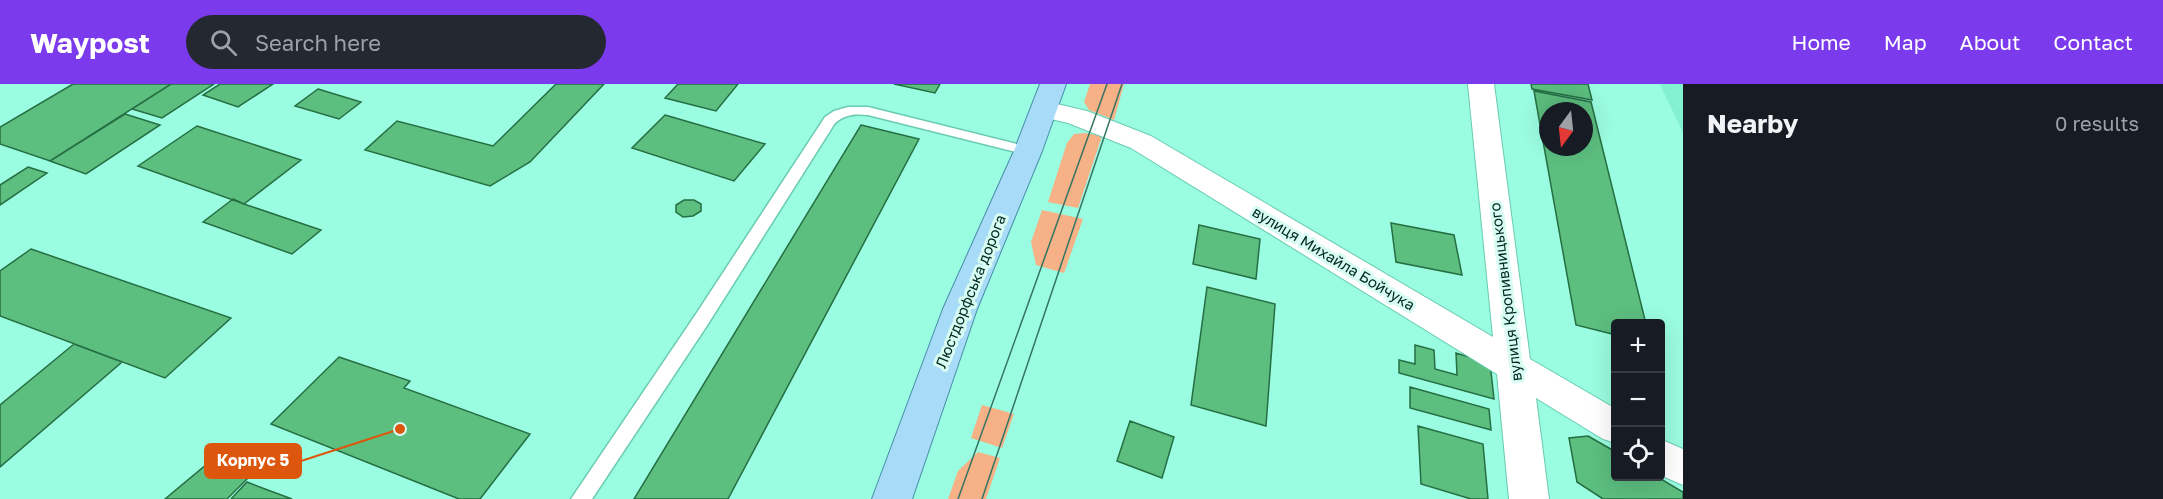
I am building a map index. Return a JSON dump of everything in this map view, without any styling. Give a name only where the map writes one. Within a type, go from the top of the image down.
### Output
[{"type":"main road","name":"Люстдорфська дорога","points":[[892,499],[960,309],[1028,151],[1048,96]]},
{"type":"street","name":"вулиця Кропивницького","points":[[1480,84],[1529,499]]},
{"type":"street","name":"вулиця Михайла Бойчука","points":[[1048,96],[1077,117],[1141,142],[1614,427]]},
{"type":"street","points":[[1665,458],[1683,468]]},
{"type":"lane","points":[[581,499],[702,320],[831,120],[840,112],[868,111],[1028,151]]},
{"type":"shaded area","points":[[1090,84],[1124,84],[1114,120],[1089,110],[1084,102]]},
{"type":"shaded area","points":[[1660,84],[1683,84],[1683,133]]},
{"type":"shaded area","points":[[1074,134],[1102,136],[1078,208],[1048,202],[1067,143]]},
{"type":"shaded area","points":[[1042,210],[1083,219],[1064,273],[1036,265],[1031,242]]},
{"type":"shaded area","points":[[982,405],[1014,414],[1002,448],[971,438]]},
{"type":"shaded area","points":[[978,452],[1000,458],[986,499],[948,499],[958,471]]},
{"type":"building","points":[[73,84],[171,84],[50,161],[0,144],[0,127]]},
{"type":"building","points":[[171,84],[214,84],[162,118],[132,109]]},
{"type":"building","points":[[220,84],[273,84],[238,107],[203,95]]},
{"type":"building","points":[[556,84],[604,84],[530,162],[490,186],[365,150],[397,121],[493,146]]},
{"type":"building","points":[[678,84],[738,84],[716,111],[665,98]]},
{"type":"building","points":[[894,84],[940,84],[935,93]]},
{"type":"building","points":[[1531,84],[1588,84],[1592,100],[1532,89]]},
{"type":"building","points":[[318,89],[361,102],[339,119],[295,106]]},
{"type":"building","points":[[1534,91],[1591,102],[1539,102],[1539,119]]},
{"type":"building","points":[[1593,110],[1645,319],[1611,319],[1611,334],[1576,325],[1546,156],[1593,156]]},
{"type":"building","points":[[125,114],[160,125],[86,174],[50,161]]},
{"type":"building","points":[[665,115],[765,144],[734,181],[632,148]]},
{"type":"building","points":[[861,125],[919,139],[728,499],[634,499]]},
{"type":"building","points":[[197,126],[301,160],[244,204],[138,166]]},
{"type":"building","points":[[28,167],[47,173],[0,205],[0,185]]},
{"type":"building","points":[[233,199],[321,230],[292,254],[203,222]]},
{"type":"building","points":[[684,200],[694,200],[701,204],[701,211],[693,216],[683,217],[676,212],[676,205]]},
{"type":"building","points":[[1391,223],[1454,235],[1462,275],[1396,262]]},
{"type":"building","points":[[1199,225],[1260,239],[1256,279],[1193,264]]},
{"type":"building","points":[[31,249],[231,318],[165,378],[0,316],[0,271]]},
{"type":"building","points":[[1207,287],[1275,304],[1266,426],[1191,405]]},
{"type":"building","points":[[74,344],[122,362],[0,467],[0,405]]},
{"type":"building","points":[[1415,345],[1434,350],[1435,369],[1457,375],[1456,353],[1490,363],[1494,399],[1399,373],[1399,360],[1415,364]]},
{"type":"building","points":[[339,357],[410,381],[404,388],[530,434],[480,499],[459,499],[271,424]]},
{"type":"building","points":[[1410,387],[1489,409],[1491,430],[1410,408]]},
{"type":"building","points":[[1130,421],[1174,437],[1162,478],[1117,461]]},
{"type":"building","points":[[1418,426],[1483,444],[1488,499],[1471,499],[1421,484]]},
{"type":"building","points":[[1588,436],[1611,449],[1611,481],[1664,481],[1683,492],[1683,499],[1603,499],[1577,482],[1569,438]]},
{"type":"building","points":[[213,459],[244,459],[236,471],[252,474],[227,499],[165,499]]},
{"type":"building","points":[[247,482],[265,489],[292,499],[231,499]]},
{"type":"tram line","points":[[958,499],[1107,84]]},
{"type":"tram line","points":[[982,499],[1122,84]]},
{"type":"place","name":"Корпус 5","points":[[400,429]]}]
